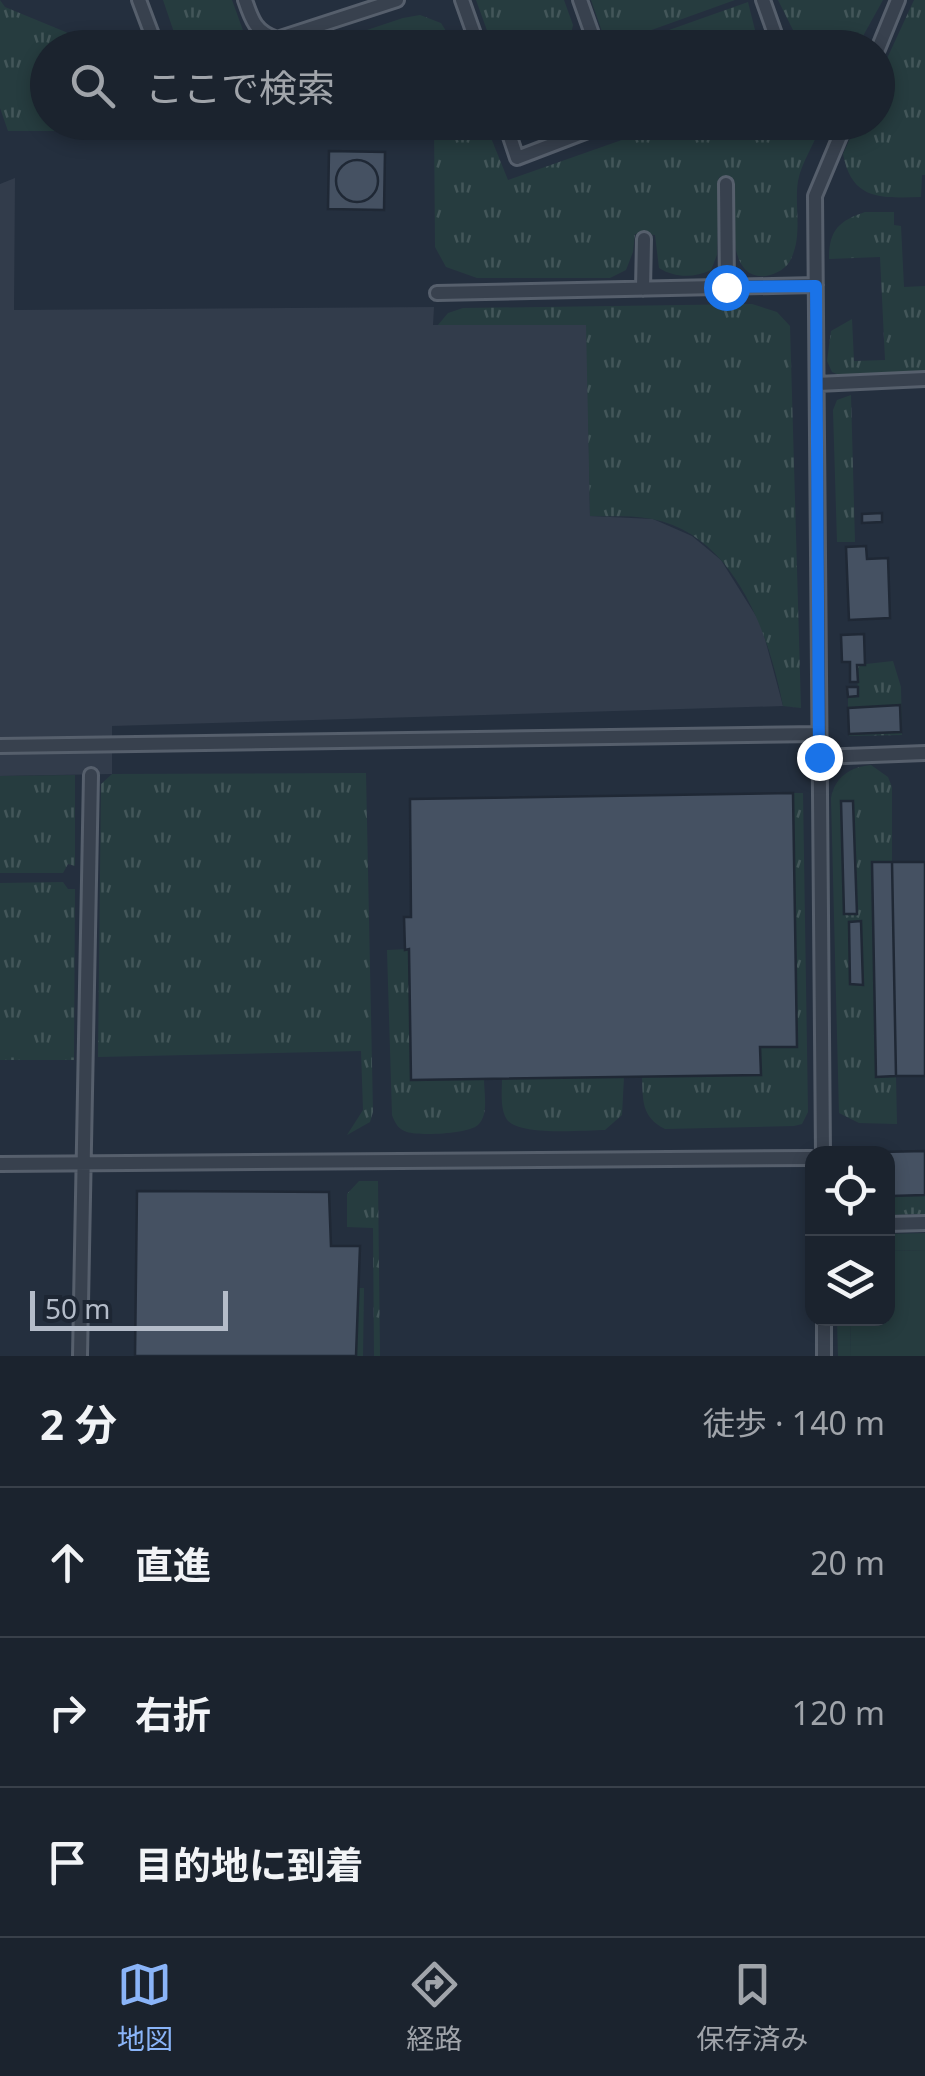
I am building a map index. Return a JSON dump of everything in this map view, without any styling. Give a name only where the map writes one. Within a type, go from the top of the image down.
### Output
[{"type":"lane","points":[[140,0],[151,30]]},
{"type":"lane","points":[[245,0],[259,30]]},
{"type":"lane","points":[[303,30],[397,0]]},
{"type":"lane","points":[[462,0],[473,30]]},
{"type":"lane","points":[[580,0],[591,30]]},
{"type":"lane","points":[[763,0],[774,30]]},
{"type":"lane","points":[[886,30],[898,0]]},
{"type":"lane","points":[[511,140],[517,158],[564,140]]},
{"type":"lane","points":[[822,1146],[815,196],[838,140]]},
{"type":"lane","points":[[726,184],[726,287]]},
{"type":"lane","points":[[643,289],[644,239]]},
{"type":"lane","points":[[437,293],[816,286]]},
{"type":"lane","points":[[816,384],[925,380]]},
{"type":"lane","points":[[0,746],[819,734]]},
{"type":"lane","points":[[819,757],[925,753]]},
{"type":"lane","points":[[80,1356],[91,775]]},
{"type":"lane","points":[[0,1164],[805,1158]]},
{"type":"lane","points":[[895,1224],[925,1223]]},
{"type":"lane","points":[[824,1326],[824,1356]]},
{"type":"shaded area","points":[[15,178],[14,310],[434,307],[433,325],[587,325],[590,516],[653,519],[692,536],[721,560],[761,624],[783,706],[112,726],[112,774],[0,776],[0,184]]},
{"type":"green space","points":[[0,0],[5,7],[61,30],[30,30],[30,131],[8,131],[0,108]]},
{"type":"green space","points":[[163,0],[232,0],[243,30],[173,30]]},
{"type":"green space","points":[[476,0],[564,0],[573,25],[572,30],[487,30]]},
{"type":"green space","points":[[591,0],[735,0],[652,30],[601,30]]},
{"type":"green space","points":[[778,0],[883,0],[866,30],[793,30]]},
{"type":"green space","points":[[914,0],[925,0],[925,175],[921,197],[870,194],[853,181],[843,154],[849,140],[895,140],[895,41]]},
{"type":"green space","points":[[748,2],[755,30],[669,30]]},
{"type":"green space","points":[[420,15],[441,23],[445,30],[367,30]]},
{"type":"green space","points":[[434,140],[492,140],[508,180],[622,140],[815,140],[798,181],[795,249],[784,268],[766,276],[752,274],[737,255],[734,179],[719,177],[717,255],[711,270],[698,274],[671,274],[659,268],[655,235],[635,234],[626,270],[610,278],[477,278],[446,267],[435,247]]},
{"type":"green space","points":[[865,212],[894,212],[894,225],[901,226],[904,287],[925,286],[925,373],[839,375],[832,372],[827,361],[831,331],[852,319],[854,361],[885,360],[880,257],[829,259],[837,228]]},
{"type":"green space","points":[[752,304],[777,312],[790,326],[801,708],[783,706],[757,619],[726,566],[706,545],[681,529],[652,519],[590,516],[586,325],[438,325],[448,313],[463,308]]},
{"type":"green space","points":[[851,395],[855,542],[837,542],[833,410],[837,400]]},
{"type":"green space","points":[[893,661],[901,687],[902,735],[849,736],[900,732],[899,705],[848,708],[848,697],[858,696],[857,665]]},
{"type":"green space","points":[[871,765],[888,777],[892,787],[892,862],[872,863],[876,1076],[896,1076],[897,1124],[859,1123],[839,1113],[831,798],[845,774]]},
{"type":"green space","points":[[366,773],[373,1112],[370,1122],[347,1135],[363,1110],[361,1051],[98,1057],[101,784],[112,774]]},
{"type":"green space","points":[[75,775],[75,866],[68,864],[63,873],[0,873],[0,776]]},
{"type":"green space","points":[[793,793],[803,793],[808,1112],[802,1124],[794,1126],[665,1129],[647,1113],[642,1077],[760,1075],[760,1047],[796,1047]]},
{"type":"green space","points":[[63,882],[68,889],[75,889],[74,1060],[0,1060],[0,883]]},
{"type":"green space","points":[[409,949],[411,1080],[484,1079],[484,1116],[473,1128],[413,1133],[399,1127],[392,1115],[387,950]]},
{"type":"green space","points":[[624,1077],[622,1115],[605,1130],[523,1128],[512,1124],[504,1114],[502,1079]]},
{"type":"green space","points":[[359,1181],[378,1181],[380,1356],[374,1356],[373,1228],[347,1227],[347,1194]]},
{"type":"green space","points":[[925,1195],[925,1214],[895,1215],[895,1196]]},
{"type":"green space","points":[[925,1233],[925,1250],[895,1251],[895,1234]]},
{"type":"green space","points":[[925,1250],[925,1356],[851,1356],[850,1326],[895,1326],[895,1251]]},
{"type":"green space","points":[[356,1288],[364,1288],[363,1356],[356,1356]]},
{"type":"green space","points":[[837,1326],[850,1326],[851,1356],[838,1356]]},
{"type":"building","points":[[329,151],[385,152],[384,210],[328,209]]},
{"type":"building","points":[[357,160],[372,166],[378,181],[372,196],[357,202],[342,196],[336,181],[342,166]]},
{"type":"building","points":[[882,513],[882,522],[862,523],[862,514]]},
{"type":"building","points":[[866,546],[867,559],[888,558],[890,618],[849,620],[846,547]]},
{"type":"building","points":[[864,634],[865,665],[857,665],[858,682],[850,682],[850,662],[842,662],[841,635]]},
{"type":"building","points":[[847,687],[858,687],[858,696],[848,697]]},
{"type":"building","points":[[900,705],[901,732],[849,734],[848,708]]},
{"type":"building","points":[[793,793],[797,1047],[760,1047],[761,1075],[411,1080],[409,949],[405,950],[404,917],[411,917],[410,799]]},
{"type":"building","points":[[841,801],[853,801],[857,914],[844,914]]},
{"type":"building","points":[[872,862],[892,862],[896,1076],[876,1077]]},
{"type":"building","points":[[892,862],[925,862],[925,1076],[896,1076]]},
{"type":"building","points":[[861,921],[863,985],[850,984],[849,922]]},
{"type":"building","points":[[925,1151],[925,1195],[895,1196],[895,1152]]},
{"type":"building","points":[[137,1191],[329,1192],[331,1246],[360,1246],[356,1356],[135,1356]]},
{"type":"route","points":[[726,287],[816,286],[819,757]]}]
